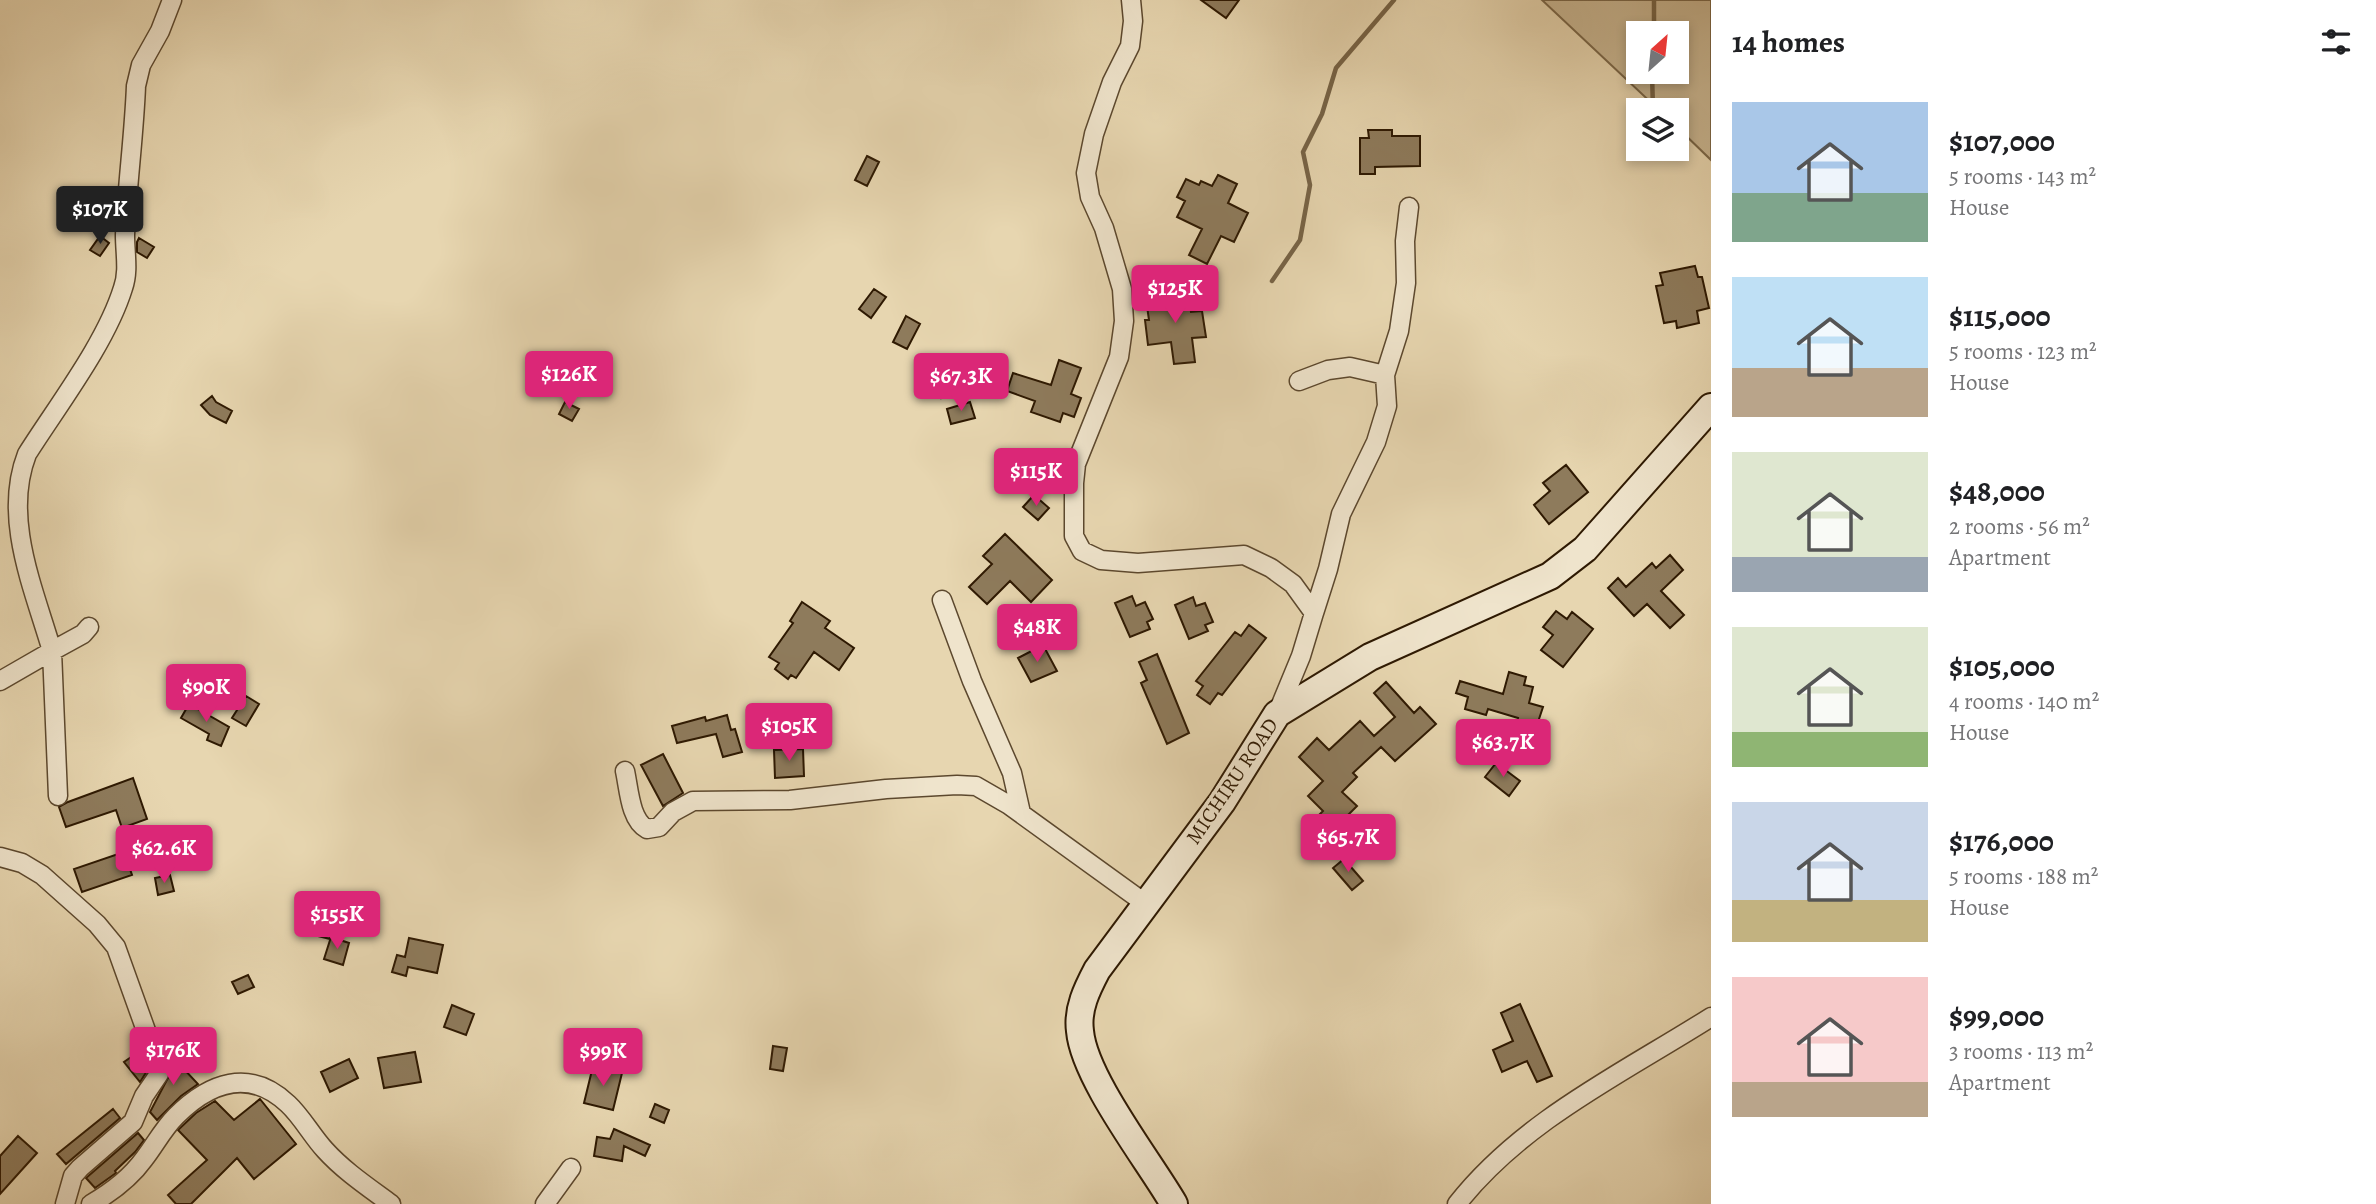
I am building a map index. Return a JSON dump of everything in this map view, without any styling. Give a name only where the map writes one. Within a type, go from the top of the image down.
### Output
[{"type":"street","points":[[58,796],[52,651],[23,552],[18,525],[22,468],[27,454],[98,343],[114,314],[124,286],[136,86],[141,65],[160,31],[172,0]]},
{"type":"street","points":[[1131,0],[1133,21],[1130,46],[1102,108],[1086,173],[1090,197],[1104,228],[1122,289],[1124,321],[1119,357],[1076,464],[1072,517],[1074,536],[1083,551],[1101,560],[1149,562],[1244,555],[1271,568],[1293,584],[1314,613]]},
{"type":"street","points":[[1277,713],[1301,656],[1328,569],[1341,514],[1377,442],[1387,406],[1385,375],[1399,331],[1406,283],[1405,241],[1409,207]]},
{"type":"street","points":[[1299,381],[1328,370],[1350,367],[1385,375]]},
{"type":"street","name":"MICHIRU ROAD","points":[[1174,1204],[1109,1100],[1083,1051],[1079,1029],[1080,1010],[1097,970],[1222,802],[1277,713],[1370,657],[1550,576],[1585,550],[1711,407]]},
{"type":"street","points":[[942,600],[972,681],[1012,773],[1021,813]]},
{"type":"street","points":[[0,681],[83,634],[89,627]]},
{"type":"street","points":[[625,771],[635,817],[640,825],[647,829],[659,827],[673,812],[692,801],[790,800],[886,789],[976,786],[1021,813],[1146,904]]},
{"type":"street","points":[[0,857],[22,863],[42,875],[97,924],[116,947],[158,1064],[159,1074],[144,1096],[133,1122],[80,1168],[74,1176],[65,1204]]},
{"type":"street","points":[[1457,1204],[1482,1174],[1553,1114],[1711,1017]]},
{"type":"street","points":[[91,1204],[109,1194],[143,1161],[174,1117],[198,1097],[230,1083],[240,1082],[251,1082],[267,1089],[288,1104],[326,1151],[355,1178],[391,1204]]},
{"type":"street","points":[[545,1204],[571,1168]]},
{"type":"shaded area","points":[[1542,0],[1711,0],[1711,160],[1689,139],[1689,98],[1646,98],[1631,84],[1689,84],[1689,21],[1626,21],[1626,79]]},
{"type":"building","points":[[1201,0],[1239,0],[1226,18]]},
{"type":"building","points":[[1368,130],[1392,130],[1392,136],[1420,136],[1420,166],[1375,167],[1375,174],[1360,174],[1360,138],[1369,138]]},
{"type":"building","points":[[867,156],[879,162],[867,186],[855,180]]},
{"type":"building","points":[[1218,175],[1237,184],[1228,203],[1248,213],[1234,242],[1221,236],[1207,264],[1189,255],[1202,229],[1177,217],[1185,201],[1177,197],[1186,179],[1199,185],[1201,181],[1212,186]]},
{"type":"building","points":[[100,236],[109,243],[100,256],[90,250]]},
{"type":"building","points":[[139,238],[154,247],[147,258],[137,252]]},
{"type":"building","points":[[1695,266],[1698,277],[1702,277],[1709,308],[1697,311],[1699,323],[1677,328],[1676,321],[1664,323],[1656,286],[1663,285],[1660,273]]},
{"type":"building","points":[[874,289],[886,297],[871,318],[859,309]]},
{"type":"building","points":[[1189,293],[1191,312],[1202,311],[1206,337],[1192,338],[1195,362],[1174,364],[1171,342],[1148,345],[1146,299]]},
{"type":"building","points":[[906,316],[920,324],[907,349],[893,342]]},
{"type":"building","points":[[1059,360],[1081,368],[1071,394],[1081,398],[1074,417],[1063,413],[1060,422],[1031,412],[1035,401],[1007,391],[1013,373],[1051,385]]},
{"type":"building","points":[[949,373],[958,383],[941,398],[932,388]]},
{"type":"building","points":[[212,396],[216,402],[232,411],[226,423],[210,415],[201,405]]},
{"type":"building","points":[[565,402],[579,409],[572,421],[559,414]]},
{"type":"building","points":[[970,402],[975,418],[951,424],[947,409]]},
{"type":"building","points":[[1566,465],[1588,492],[1549,524],[1534,505],[1550,491],[1543,483]]},
{"type":"building","points":[[1034,495],[1049,508],[1038,520],[1023,507]]},
{"type":"building","points":[[1005,534],[1052,580],[1031,602],[1010,581],[987,604],[969,587],[992,564],[983,556]]},
{"type":"building","points":[[1670,555],[1683,570],[1661,591],[1684,615],[1670,628],[1647,604],[1634,616],[1608,588],[1618,578],[1626,587],[1652,563],[1656,568]]},
{"type":"building","points":[[1132,596],[1136,606],[1145,602],[1153,619],[1147,622],[1150,629],[1130,637],[1115,603]]},
{"type":"building","points":[[1193,597],[1196,606],[1205,603],[1213,622],[1205,625],[1208,631],[1189,639],[1175,605]]},
{"type":"building","points":[[802,602],[830,621],[825,628],[854,648],[839,670],[814,652],[796,678],[791,675],[788,679],[775,669],[779,663],[769,657],[793,623],[790,621]]},
{"type":"building","points":[[1556,611],[1567,619],[1572,612],[1593,629],[1563,667],[1541,650],[1553,635],[1543,627]]},
{"type":"building","points":[[1249,625],[1266,638],[1222,695],[1218,693],[1210,704],[1197,695],[1203,686],[1196,681],[1235,632],[1241,636]]},
{"type":"building","points":[[1043,645],[1057,671],[1031,682],[1018,658]]},
{"type":"building","points":[[1157,654],[1189,733],[1167,744],[1141,683],[1147,680],[1139,662]]},
{"type":"building","points":[[1509,672],[1526,677],[1524,685],[1533,687],[1529,703],[1543,707],[1535,731],[1516,726],[1518,718],[1488,709],[1486,715],[1465,709],[1468,697],[1456,693],[1460,681],[1503,694]]},
{"type":"building","points":[[1386,682],[1414,713],[1420,707],[1436,724],[1395,761],[1381,747],[1353,773],[1357,777],[1342,792],[1357,806],[1329,834],[1314,820],[1323,811],[1308,796],[1323,781],[1299,757],[1317,738],[1329,750],[1360,721],[1374,736],[1395,717],[1374,693]]},
{"type":"building","points":[[246,696],[259,704],[246,726],[232,718]]},
{"type":"building","points":[[189,704],[229,727],[221,746],[207,740],[209,734],[181,718]]},
{"type":"building","points":[[727,715],[731,730],[735,729],[742,752],[723,757],[716,734],[677,743],[672,726],[705,717],[706,721]]},
{"type":"building","points":[[803,749],[804,776],[775,778],[774,750]]},
{"type":"building","points":[[663,754],[683,793],[663,806],[641,765]]},
{"type":"building","points":[[1496,763],[1520,781],[1509,796],[1485,777]]},
{"type":"building","points":[[133,778],[147,819],[122,828],[116,810],[66,827],[59,807]]},
{"type":"building","points":[[124,852],[132,875],[82,892],[74,869]]},
{"type":"building","points":[[1344,859],[1363,881],[1352,890],[1333,868]]},
{"type":"building","points":[[170,875],[174,891],[158,895],[155,878]]},
{"type":"building","points":[[313,921],[333,926],[330,939],[310,934]]},
{"type":"building","points":[[331,937],[349,943],[343,965],[324,959]]},
{"type":"building","points":[[409,938],[443,945],[437,973],[408,967],[406,976],[392,972],[397,955],[405,957]]},
{"type":"building","points":[[248,975],[254,987],[238,994],[232,982]]},
{"type":"building","points":[[1520,1004],[1552,1076],[1537,1082],[1527,1061],[1502,1072],[1493,1050],[1513,1041],[1501,1013]]},
{"type":"building","points":[[452,1005],[474,1014],[466,1035],[444,1027]]},
{"type":"building","points":[[773,1046],[787,1048],[783,1071],[770,1069]]},
{"type":"building","points":[[165,1049],[198,1084],[181,1096],[157,1120],[150,1112],[170,1074]]},
{"type":"building","points":[[415,1052],[421,1082],[384,1088],[378,1058]]},
{"type":"building","points":[[134,1055],[142,1065],[145,1062],[147,1067],[140,1082],[124,1062]]},
{"type":"building","points":[[349,1059],[358,1078],[330,1092],[321,1072]]},
{"type":"building","points":[[593,1066],[622,1073],[613,1110],[584,1103]]},
{"type":"building","points":[[260,1099],[296,1144],[254,1179],[237,1158],[191,1204],[176,1204],[168,1195],[207,1160],[178,1130],[196,1113],[215,1101],[234,1120]]},
{"type":"building","points":[[655,1104],[669,1110],[664,1123],[650,1117]]},
{"type":"building","points":[[113,1109],[120,1118],[66,1164],[57,1154]]},
{"type":"building","points":[[614,1129],[650,1145],[645,1156],[624,1146],[622,1161],[594,1156],[597,1137],[610,1139]]},
{"type":"building","points":[[138,1133],[144,1140],[135,1152],[116,1173],[95,1188],[86,1178]]},
{"type":"building","points":[[18,1136],[37,1153],[0,1194],[0,1156]]},
{"type":"waterway","points":[[1272,281],[1300,240],[1310,185],[1303,152],[1322,114],[1336,68],[1394,0]]},
{"type":"waterway","points":[[1654,0],[1654,21]]},
{"type":"waterway","points":[[1652,84],[1653,98]]}]
